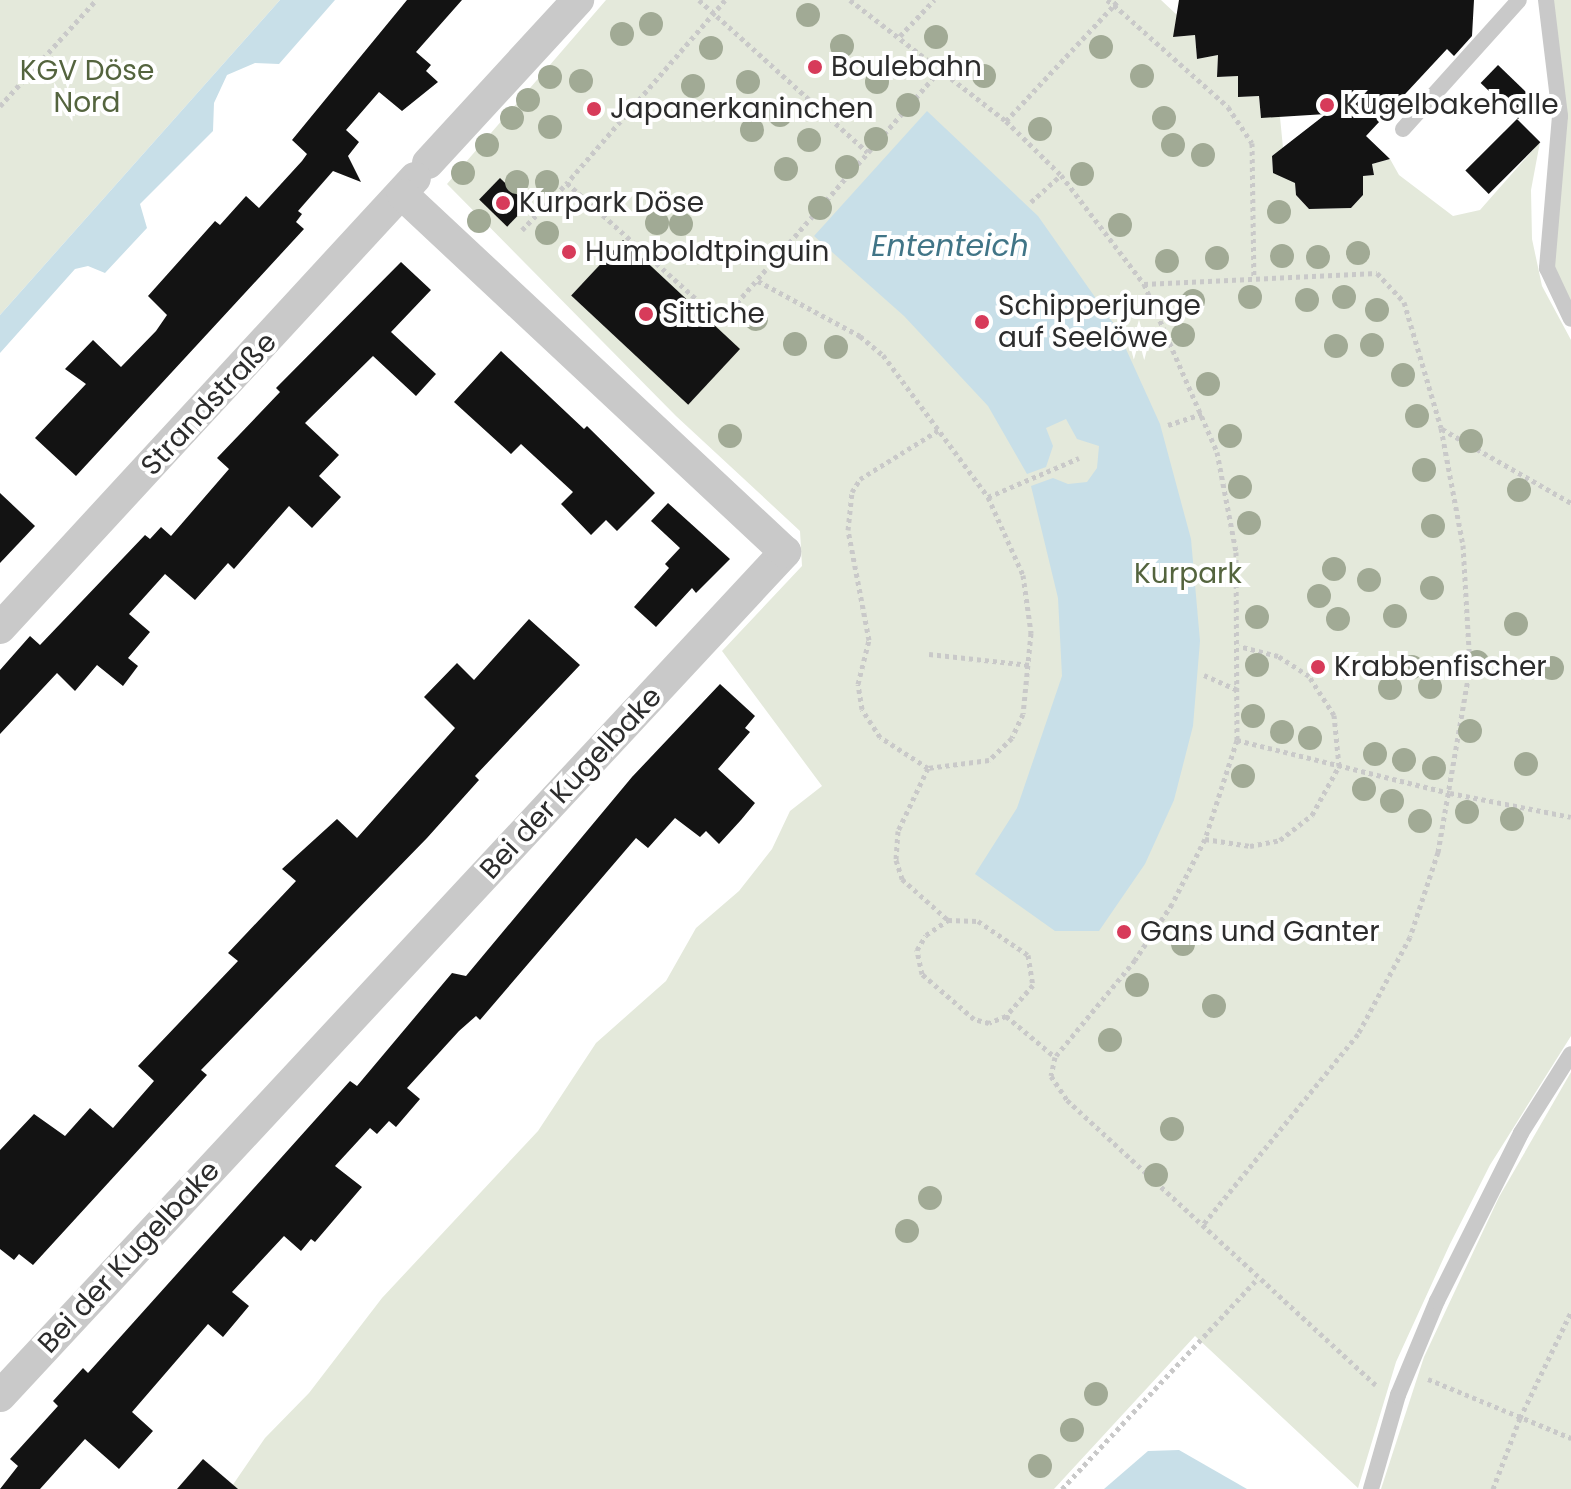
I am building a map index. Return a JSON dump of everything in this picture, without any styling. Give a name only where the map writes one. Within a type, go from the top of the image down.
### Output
[{"type":"street","name":"Strandstraße","points":[[0,628],[578,0]]},
{"type":"street","name":"Bei der Kugelbake","points":[[0,1396],[785,552],[415,178]]},
{"type":"lane","points":[[1403,129],[1519,0]]},
{"type":"lane","points":[[1546,0],[1560,116],[1547,268],[1571,319]]},
{"type":"lane","points":[[1371,1489],[1398,1395],[1492,1189],[1571,1054]]},
{"type":"path","points":[[0,106],[96,0]]},
{"type":"path","points":[[699,0],[867,152]]},
{"type":"path","points":[[522,230],[567,183],[725,0]]},
{"type":"path","points":[[850,0],[942,68],[1006,121],[1061,175],[1144,284],[1217,452],[1236,552],[1239,646],[1237,740],[1205,839],[1135,960],[1055,1057],[1051,1076],[1067,1100],[1256,1280],[1373,1384],[1398,1395]]},
{"type":"path","points":[[900,36],[934,0]]},
{"type":"path","points":[[1107,0],[1228,107],[1252,143],[1254,278]]},
{"type":"path","points":[[1006,121],[1119,0]]},
{"type":"path","points":[[567,183],[721,321],[942,68]]},
{"type":"path","points":[[1031,202],[1061,175]]},
{"type":"path","points":[[1144,284],[1377,273],[1404,302],[1441,428],[1463,545],[1470,667],[1450,793],[1415,923],[1386,988],[1358,1034],[1202,1226]]},
{"type":"path","points":[[758,281],[860,336],[883,355],[939,430],[988,497],[1023,575],[1030,665],[1023,714],[1003,750],[973,766],[928,768],[880,737],[862,709],[858,684],[869,640],[848,530],[852,492],[860,479],[939,430]]},
{"type":"path","points":[[1168,425],[1202,414]]},
{"type":"path","points":[[1441,428],[1571,503]]},
{"type":"path","points":[[988,497],[1079,458]]},
{"type":"path","points":[[1205,839],[1250,846],[1280,840],[1312,815],[1339,766],[1334,715],[1309,676],[1278,656],[1239,646]]},
{"type":"path","points":[[929,654],[1030,665]]},
{"type":"path","points":[[1204,675],[1237,690]]},
{"type":"path","points":[[1237,740],[1450,793],[1571,817]]},
{"type":"path","points":[[928,768],[902,820],[896,860],[902,879],[948,920]]},
{"type":"path","points":[[948,920],[978,921],[1028,955],[1033,985],[1006,1016],[989,1023],[974,1019],[922,974],[917,950],[926,935],[948,920]]},
{"type":"path","points":[[1006,1016],[1055,1057]]},
{"type":"path","points":[[1062,1489],[1256,1280]]},
{"type":"path","points":[[1493,1489],[1520,1418],[1571,1312]]},
{"type":"path","points":[[1442,1385],[1571,1438]]},
{"type":"green space","name":"KGV Döse Nord","points":[[0,0],[280,0],[0,315]]},
{"type":"green space","name":"Kurpark","points":[[606,0],[1161,0],[1177,15],[1174,37],[1195,35],[1197,59],[1218,55],[1217,77],[1238,76],[1238,97],[1259,96],[1261,117],[1280,117],[1283,148],[1272,156],[1273,173],[1295,179],[1296,195],[1309,209],[1351,208],[1363,195],[1363,176],[1374,175],[1372,164],[1390,159],[1399,175],[1453,216],[1480,210],[1540,142],[1531,190],[1532,239],[1542,286],[1571,340],[1571,1036],[1490,1165],[1450,1244],[1396,1362],[1358,1488],[1195,1336],[1054,1489],[230,1489],[265,1438],[309,1393],[382,1298],[538,1131],[596,1043],[666,981],[696,928],[739,891],[772,849],[790,811],[822,786],[722,651],[802,566],[800,531],[676,416],[447,184]]},
{"type":"green space","points":[[1546,0],[1571,0],[1571,319],[1547,268],[1560,116]]},
{"type":"green space","points":[[1571,1072],[1571,1489],[1381,1489],[1424,1357],[1499,1197]]},
{"type":"water","points":[[280,0],[335,0],[279,64],[255,63],[227,75],[214,103],[213,131],[140,204],[147,228],[105,273],[88,266],[75,269],[0,353],[0,315]]},
{"type":"water","name":"Ententeich","points":[[927,111],[1038,216],[1116,327],[1160,424],[1191,539],[1200,641],[1193,726],[1174,800],[1145,864],[1099,931],[1055,931],[975,874],[1017,808],[1062,676],[1058,598],[1031,486],[1053,478],[1068,484],[1087,482],[1097,468],[1099,446],[1077,439],[1066,419],[1046,428],[1053,446],[1046,467],[1027,474],[988,406],[904,316],[814,236]]},
{"type":"water","points":[[1179,1450],[1247,1489],[1104,1489],[1148,1451]]},
{"type":"building","points":[[407,0],[462,0],[416,52],[431,65],[426,71],[438,82],[402,111],[379,92],[346,130],[359,142],[348,156],[361,182],[333,171],[298,211],[302,214],[296,222],[304,229],[76,476],[35,438],[86,384],[65,369],[93,340],[121,367],[156,331],[167,315],[148,296],[215,221],[220,225],[246,196],[259,208],[302,161],[307,154],[292,140]]},
{"type":"building","name":"Kugelbakehalle","points":[[1179,0],[1474,0],[1472,36],[1454,56],[1447,49],[1366,136],[1390,159],[1372,164],[1374,175],[1363,176],[1363,195],[1351,208],[1309,209],[1296,195],[1295,183],[1273,173],[1272,156],[1326,114],[1261,118],[1259,96],[1238,97],[1238,76],[1217,77],[1218,55],[1197,59],[1195,35],[1173,37]]},
{"type":"building","points":[[1498,65],[1535,101],[1518,119],[1481,83]]},
{"type":"building","points":[[1517,119],[1540,142],[1489,194],[1465,171]]},
{"type":"building","name":"Kurpark Döse","points":[[500,178],[528,205],[507,227],[479,200]]},
{"type":"building","name":"Sittiche","points":[[623,240],[740,349],[688,405],[571,296]]},
{"type":"building","points":[[401,262],[431,290],[391,332],[436,374],[416,396],[373,356],[305,423],[339,455],[319,476],[341,497],[312,528],[289,506],[234,569],[228,563],[195,600],[165,574],[129,614],[150,632],[128,658],[138,666],[123,686],[97,665],[75,691],[57,673],[0,734],[0,670],[30,636],[40,645],[145,535],[150,539],[161,527],[171,536],[229,469],[217,458],[280,392],[276,388]]},
{"type":"building","points":[[501,351],[584,429],[587,426],[655,493],[617,531],[606,520],[591,535],[561,504],[573,492],[521,444],[511,454],[454,402]]},
{"type":"building","points":[[0,493],[35,526],[0,563]]},
{"type":"building","points":[[668,503],[730,559],[696,593],[692,588],[656,627],[634,607],[669,568],[665,564],[680,548],[651,521]]},
{"type":"building","points":[[529,619],[580,665],[475,776],[479,780],[427,838],[201,1070],[207,1075],[33,1265],[19,1254],[14,1260],[0,1249],[0,1150],[34,1114],[65,1136],[90,1108],[113,1128],[154,1081],[138,1066],[238,961],[228,953],[296,881],[282,869],[337,819],[357,838],[455,728],[424,697],[457,663],[474,680]]},
{"type":"building","points":[[720,684],[755,716],[745,728],[750,732],[718,769],[755,803],[741,820],[719,844],[706,831],[700,837],[675,818],[648,848],[636,838],[480,1020],[476,1016],[459,1031],[407,1088],[420,1099],[396,1127],[389,1121],[377,1134],[370,1128],[335,1166],[362,1187],[315,1242],[311,1239],[301,1251],[284,1236],[232,1292],[249,1306],[223,1337],[208,1324],[132,1412],[153,1431],[119,1469],[85,1439],[40,1489],[0,1489],[18,1466],[10,1459],[58,1406],[53,1401],[83,1368],[88,1373],[350,1081],[357,1086],[452,973],[466,976],[632,777]]},
{"type":"building","points":[[203,1459],[238,1489],[177,1489]]},
{"type":"place","name":"Boulebahn","points":[[815,67]]},
{"type":"place","name":"Kugelbakehalle","points":[[1327,105]]},
{"type":"place","name":"Japanerkaninchen","points":[[594,109]]},
{"type":"place","name":"Kurpark Döse","points":[[503,203]]},
{"type":"place","name":"Humboldtpinguin","points":[[569,252]]},
{"type":"place","name":"Sittiche","points":[[646,314]]},
{"type":"place","name":"Schipperjunge auf Seelöwe","points":[[982,322]]},
{"type":"place","name":"Krabbenfischer","points":[[1318,667]]},
{"type":"place","name":"Gans und Ganter","points":[[1124,932]]}]
